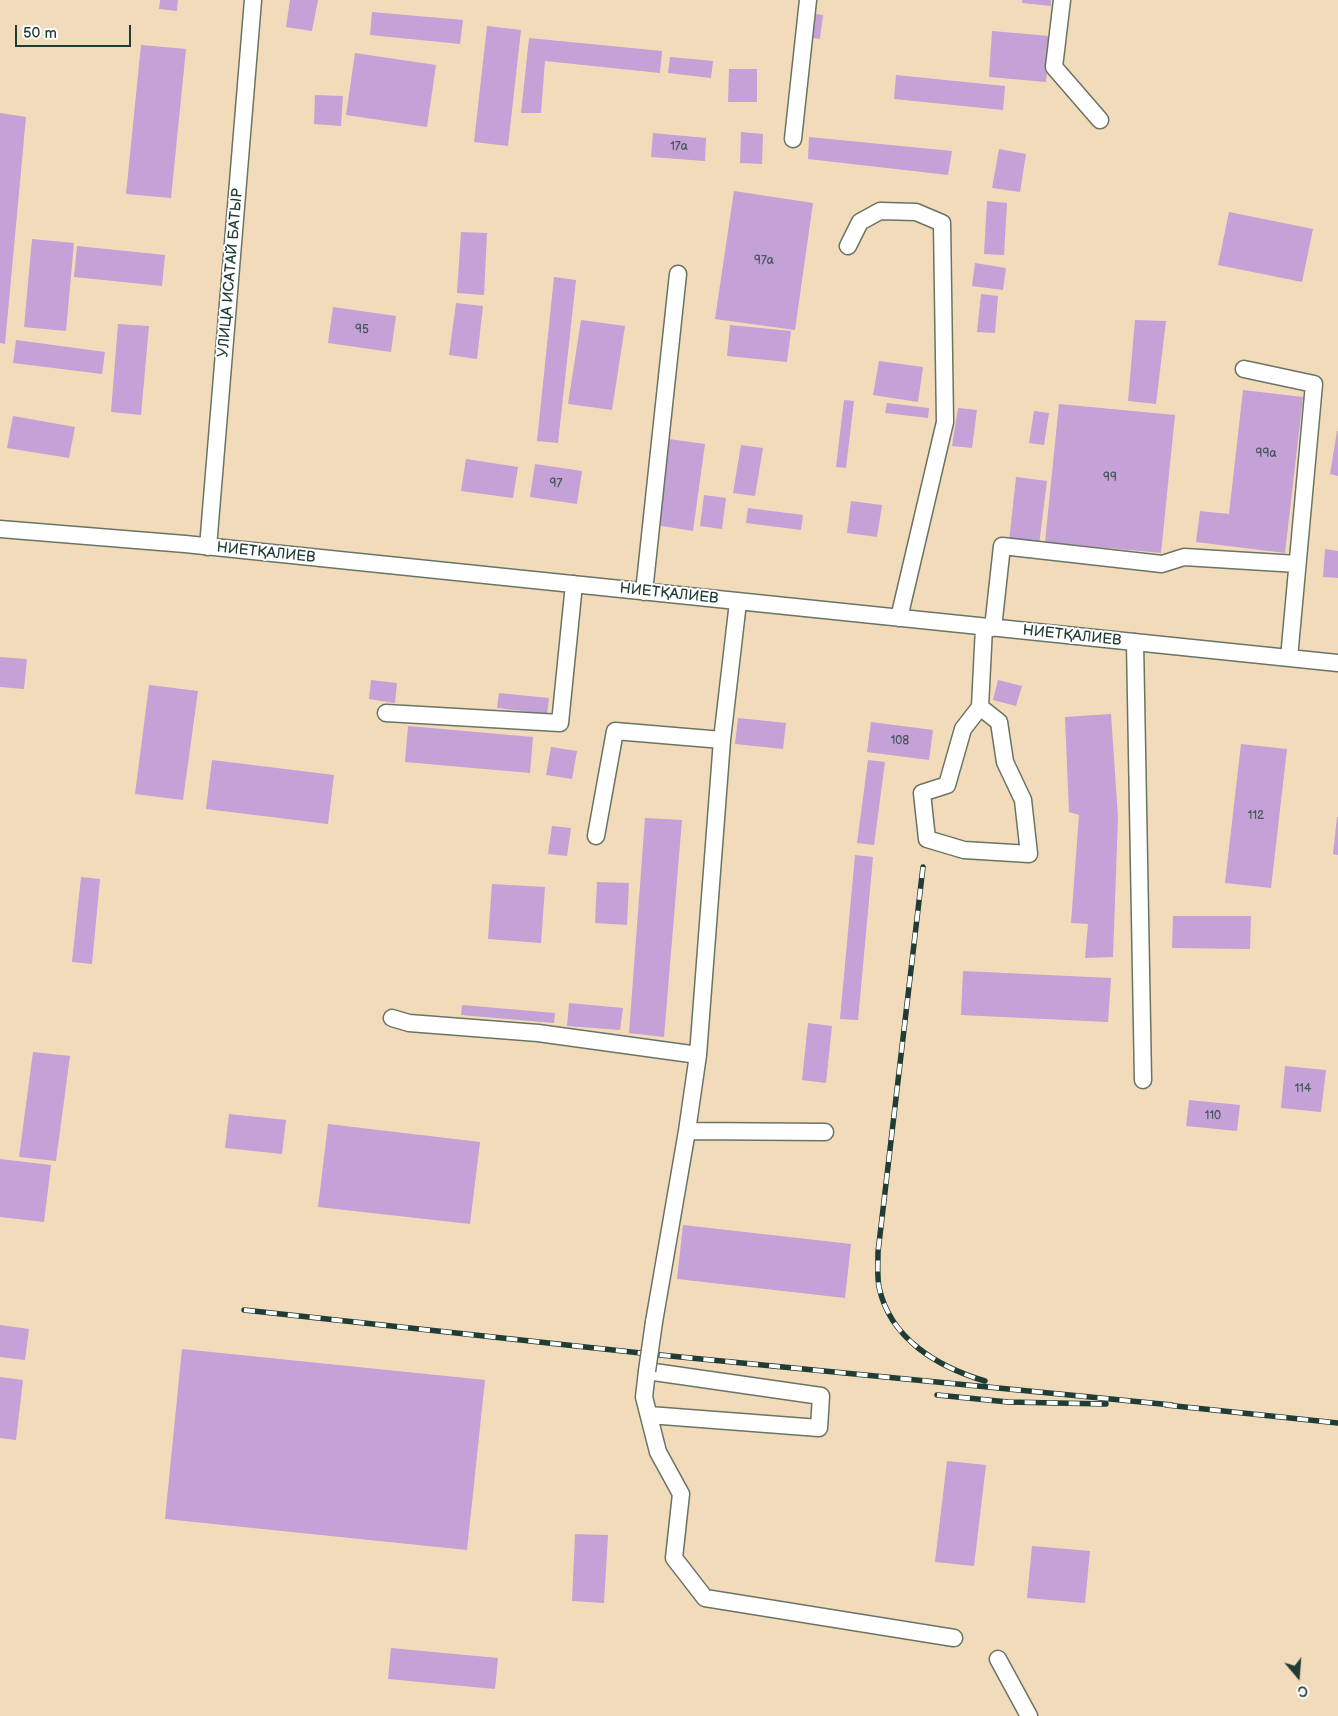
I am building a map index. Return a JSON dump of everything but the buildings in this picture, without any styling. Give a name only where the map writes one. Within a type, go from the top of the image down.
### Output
[{"type":"street","name":"УЛИЦА ИСАТАЙ БАТЫР","points":[[208,547],[253,0]]},
{"type":"street","points":[[793,138],[808,0]]},
{"type":"street","points":[[1062,0],[1054,67],[1100,120]]},
{"type":"street","points":[[848,246],[860,222],[880,211],[916,212],[942,223],[945,422],[899,618]]},
{"type":"street","points":[[644,592],[678,274]]},
{"type":"street","points":[[1244,368],[1314,384],[1289,658]]},
{"type":"street","name":"НИЕТҚАЛИЕВ","points":[[0,529],[208,547],[1338,663]]},
{"type":"street","points":[[980,707],[999,722],[1005,762],[1022,800],[1029,854],[964,850],[927,839],[922,793],[947,785],[963,728],[980,707],[988,627],[1002,546],[1162,564],[1184,557],[1297,564]]},
{"type":"street","points":[[386,713],[560,723],[574,584]]},
{"type":"street","points":[[738,602],[722,740],[698,1055],[687,1132],[654,1322],[644,1397],[658,1452],[681,1494],[674,1558],[705,1598],[954,1638]]},
{"type":"street","points":[[1135,642],[1143,1080]]},
{"type":"street","points":[[596,836],[615,731],[722,740]]},
{"type":"street","points":[[392,1018],[409,1023],[538,1032],[698,1055]]},
{"type":"street","points":[[687,1132],[825,1132]]},
{"type":"street","points":[[647,1371],[821,1396],[819,1428],[649,1415]]},
{"type":"street","points":[[998,1659],[1029,1716]]},
{"type":"railway","points":[[923,867],[878,1252],[878,1283],[885,1305],[894,1322],[918,1348],[950,1368],[985,1381]]},
{"type":"railway","points":[[244,1310],[650,1354],[1172,1405]]},
{"type":"railway","points":[[937,1395],[1008,1402],[1106,1404]]},
{"type":"railway","points":[[1166,1405],[1338,1423]]}]
